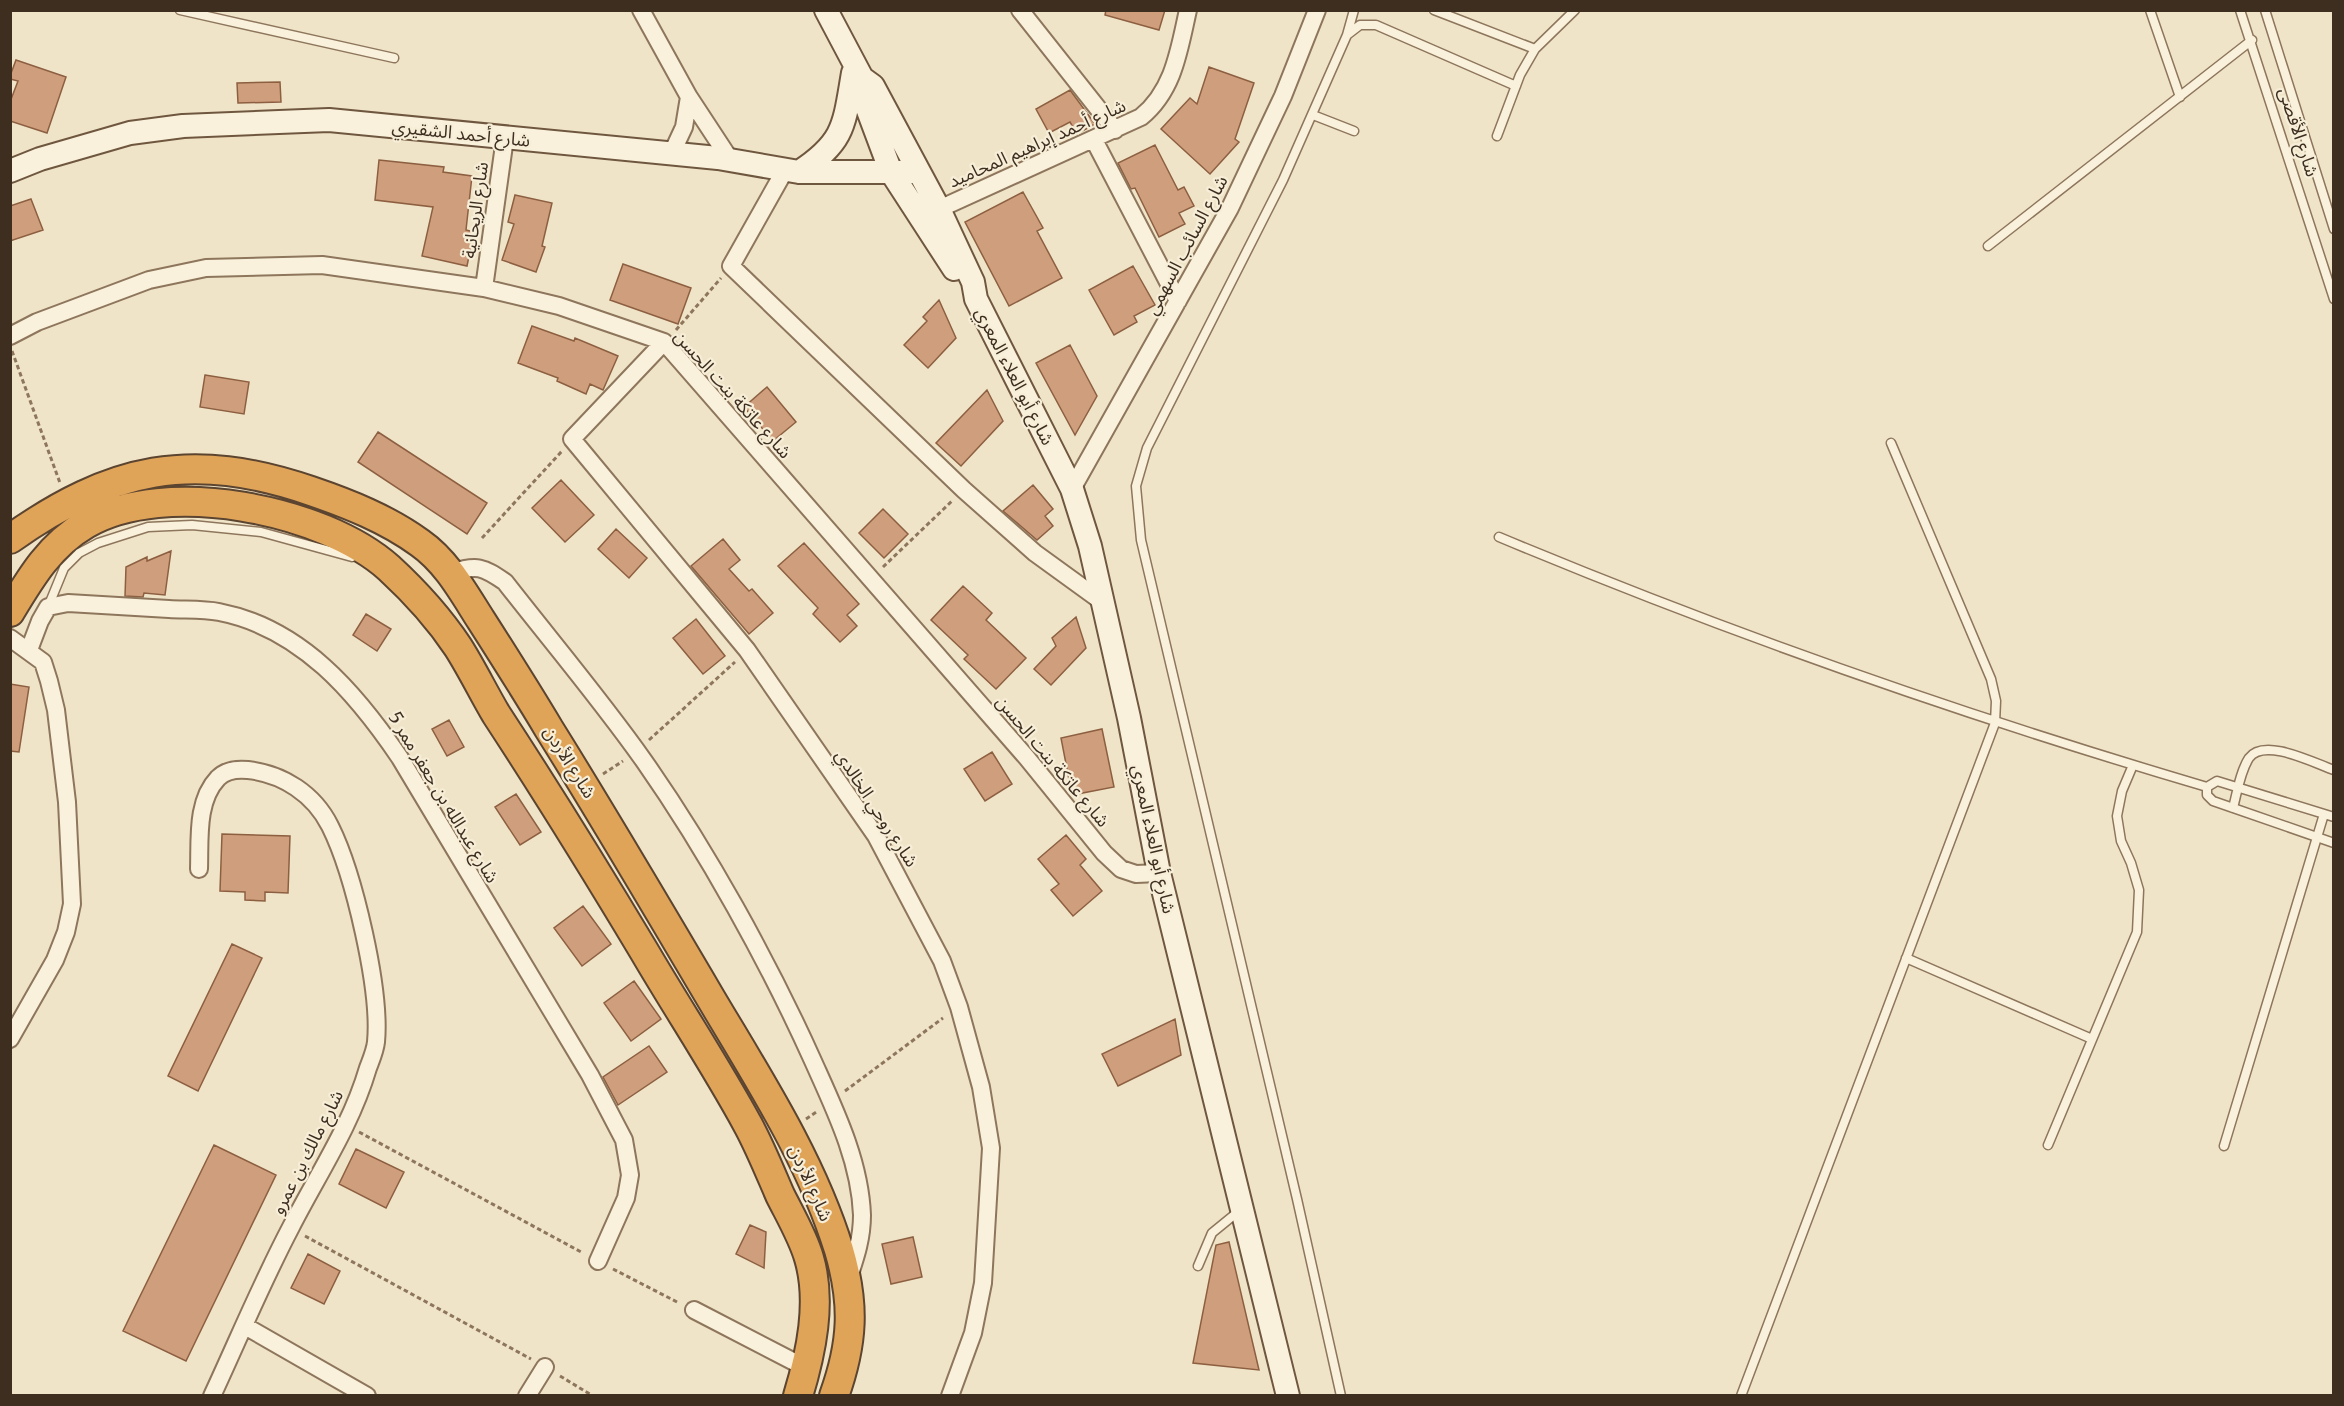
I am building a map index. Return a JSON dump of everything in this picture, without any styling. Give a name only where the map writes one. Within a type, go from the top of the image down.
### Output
[{"type":"highway","name":"شارع الأردن","points":[[10,539],[67,501],[124,478],[185,469],[255,474],[339,501],[375,516],[423,545],[451,573],[617,839],[776,1108],[813,1180],[838,1249],[851,1306],[847,1355],[834,1395]]},
{"type":"highway","name":"شارع الأردن","points":[[10,612],[38,566],[63,540],[87,523],[118,509],[151,504],[195,503],[232,506],[294,519],[353,542],[390,569],[458,646],[492,707],[588,857],[748,1126],[809,1257],[815,1306],[806,1368],[798,1395]]},
{"type":"highway","points":[[588,857],[617,839]]},
{"type":"street","points":[[641,10],[689,98],[731,161]]},
{"type":"street","name":"شارع أبو العلاء المعري","points":[[825,10],[859,72],[873,86],[917,172],[939,209],[973,282],[976,299]]},
{"type":"street","points":[[1020,10],[1116,130]]},
{"type":"street","name":"شارع أحمد إبراهيم المحاميد","points":[[939,209],[1141,117],[1161,97],[1175,66],[1188,10]]},
{"type":"street","name":"شارع السائب السهمي","points":[[1072,489],[1230,208],[1274,116],[1317,10]]},
{"type":"street","points":[[859,72],[840,135],[824,155],[792,171],[731,266],[964,490],[1035,553],[1104,603]]},
{"type":"street","name":"شارع أبو العلاء المعري","points":[[859,72],[861,92],[891,172],[976,299],[1072,489],[1090,546],[1104,603],[1159,873],[1244,1207],[1288,1395]]},
{"type":"street","points":[[671,155],[684,127],[689,98]]},
{"type":"street","name":"شارع أحمد الشقيري","points":[[10,171],[49,156],[130,133],[183,126],[329,120],[731,161],[792,171],[917,172]]},
{"type":"street","name":"شارع الريحانية","points":[[484,288],[505,138]]},
{"type":"street","points":[[1094,140],[1178,301]]},
{"type":"street","name":"شارع عاتكة بنت الحسن","points":[[10,336],[37,322],[149,280],[206,268],[322,265],[484,288],[559,306],[664,342],[1027,758],[1104,853],[1120,869],[1136,874],[1159,873]]},
{"type":"street","points":[[572,439],[664,342]]},
{"type":"street","name":"شارع روحي الخالدي","points":[[572,439],[747,650],[876,836],[942,961],[959,1007],[981,1087],[991,1148],[983,1283],[973,1333],[950,1395]]},
{"type":"street","points":[[451,573],[472,566],[488,570],[505,582],[636,752],[713,869],[796,1022],[831,1101],[852,1157],[862,1215],[860,1245],[847,1282]]},
{"type":"street","name":"شارع عبدالله بن جعفر ممر 5","points":[[48,607],[79,603],[217,612],[244,618],[305,651],[336,676],[370,713],[400,758],[590,1075],[624,1140],[630,1175],[626,1198],[598,1261]]},
{"type":"street","points":[[29,650],[39,621],[48,607]]},
{"type":"street","points":[[10,638],[43,662],[56,710],[66,802],[72,904],[66,932],[55,960],[10,1039]]},
{"type":"street","name":"شارع مالك بن عمرو","points":[[199,869],[201,815],[206,797],[220,776],[235,769],[262,771],[293,784],[319,808],[330,826],[357,906],[375,1000],[376,1043],[347,1126],[290,1228],[212,1395]]},
{"type":"street","points":[[694,1310],[806,1368]]},
{"type":"street","points":[[245,1326],[367,1395]]},
{"type":"street","points":[[527,1395],[545,1367]]},
{"type":"lane","points":[[180,10],[394,58]]},
{"type":"lane","points":[[1341,1395],[1141,540],[1136,501],[1140,467],[1155,431],[1278,190],[1347,35],[1354,10]]},
{"type":"lane","points":[[1434,10],[1535,49]]},
{"type":"lane","points":[[1497,136],[1516,86],[1535,49],[1575,10]]},
{"type":"lane","points":[[2150,10],[2180,97]]},
{"type":"lane","name":"شارع الأقصى","points":[[2240,10],[2252,40],[2334,299]]},
{"type":"lane","name":"شارع الأقصى","points":[[2265,10],[2334,230]]},
{"type":"lane","points":[[1347,35],[1360,26],[1376,25],[1516,86]]},
{"type":"lane","points":[[1988,246],[2252,40]]},
{"type":"lane","points":[[1313,115],[1354,131]]},
{"type":"lane","points":[[1741,1395],[1995,723],[1996,701],[1991,679],[1892,443]]},
{"type":"lane","points":[[48,607],[64,568],[79,553],[98,543],[148,528],[192,525],[261,532],[390,569]]},
{"type":"lane","points":[[1499,537],[1731,631],[1995,723],[2207,787],[2217,781],[2334,817]]},
{"type":"lane","points":[[2233,808],[2248,761],[2252,755],[2265,749],[2334,770]]},
{"type":"lane","points":[[2048,1145],[2132,945],[2139,918],[2139,890],[2131,863],[2121,841],[2117,816],[2122,791],[2133,765]]},
{"type":"lane","points":[[2207,787],[2209,799],[2334,843]]},
{"type":"lane","points":[[2224,1146],[2324,814]]},
{"type":"lane","points":[[1906,958],[2092,1039]]},
{"type":"lane","points":[[1198,1266],[1212,1233],[1244,1207]]},
{"type":"path","points":[[664,342],[731,266]]},
{"type":"path","points":[[10,348],[67,501]]},
{"type":"path","points":[[482,538],[572,439]]},
{"type":"path","points":[[871,579],[964,490]]},
{"type":"path","points":[[585,787],[636,752],[747,650]]},
{"type":"path","points":[[788,1133],[959,1007]]},
{"type":"path","points":[[347,1126],[694,1310]]},
{"type":"path","points":[[290,1228],[592,1395]]},
{"type":"building","points":[[1106,10],[1165,10],[1159,30],[1105,15]]},
{"type":"building","points":[[16,60],[66,77],[47,133],[10,121],[10,102],[18,81],[10,79],[10,76]]},
{"type":"building","points":[[1209,67],[1254,83],[1235,139],[1239,142],[1210,174],[1161,129],[1190,98],[1197,104]]},
{"type":"building","points":[[280,82],[281,102],[238,103],[237,83]]},
{"type":"building","points":[[1070,90],[1095,124],[1077,134],[1070,122],[1049,133],[1036,109]]},
{"type":"building","points":[[1155,145],[1178,190],[1184,187],[1194,206],[1179,213],[1185,224],[1159,237],[1135,188],[1131,189],[1118,163]]},
{"type":"building","points":[[379,160],[444,167],[443,172],[472,176],[466,230],[474,232],[467,266],[422,256],[433,207],[375,200]]},
{"type":"building","points":[[1023,192],[1043,228],[1037,231],[1062,278],[1009,306],[965,222]]},
{"type":"building","points":[[515,195],[552,203],[542,246],[545,247],[536,272],[502,260],[514,224],[508,222]]},
{"type":"building","points":[[31,199],[43,230],[10,241],[10,206]]},
{"type":"building","points":[[623,264],[691,288],[678,324],[610,300]]},
{"type":"building","points":[[1133,266],[1155,305],[1134,316],[1137,322],[1114,335],[1089,290]]},
{"type":"building","points":[[939,300],[956,338],[928,368],[904,345],[927,321],[923,317]]},
{"type":"building","points":[[532,326],[574,341],[575,338],[618,356],[603,390],[590,384],[586,394],[557,381],[558,378],[518,363]]},
{"type":"building","points":[[1070,345],[1097,396],[1075,435],[1036,363]]},
{"type":"building","points":[[205,375],[249,382],[244,414],[200,407]]},
{"type":"building","points":[[767,387],[796,422],[773,441],[744,407]]},
{"type":"building","points":[[987,390],[1003,421],[961,466],[936,443]]},
{"type":"building","points":[[378,432],[487,503],[467,534],[358,462]]},
{"type":"building","points":[[561,480],[594,515],[565,542],[532,508]]},
{"type":"building","points":[[1033,485],[1053,509],[1045,516],[1053,526],[1037,540],[1003,511]]},
{"type":"building","points":[[883,509],[908,534],[884,558],[859,533]]},
{"type":"building","points":[[616,529],[647,558],[629,578],[598,549]]},
{"type":"building","points":[[723,539],[740,560],[729,569],[749,591],[752,589],[773,613],[749,634],[691,566]]},
{"type":"building","points":[[804,543],[859,604],[847,615],[857,626],[840,642],[813,614],[818,608],[778,566]]},
{"type":"building","points":[[171,551],[165,595],[144,593],[143,597],[125,596],[126,567],[147,557],[147,561]]},
{"type":"building","points":[[963,586],[992,613],[986,620],[1026,658],[996,689],[964,659],[968,655],[931,620]]},
{"type":"building","points":[[366,614],[391,629],[377,651],[353,635]]},
{"type":"building","points":[[1076,617],[1086,648],[1051,685],[1034,669],[1056,646],[1052,638]]},
{"type":"building","points":[[696,619],[725,656],[703,674],[673,638]]},
{"type":"building","points":[[10,684],[29,687],[19,752],[10,751]]},
{"type":"building","points":[[449,720],[464,747],[447,756],[432,729]]},
{"type":"building","points":[[1102,729],[1114,787],[1072,795],[1061,738]]},
{"type":"building","points":[[992,752],[1012,784],[985,801],[964,769]]},
{"type":"building","points":[[516,794],[541,832],[520,845],[495,807]]},
{"type":"building","points":[[222,834],[290,836],[288,893],[265,892],[265,901],[245,900],[245,892],[220,891]]},
{"type":"building","points":[[1066,835],[1086,859],[1080,865],[1102,891],[1073,916],[1051,890],[1059,884],[1038,859]]},
{"type":"building","points":[[583,906],[611,944],[582,966],[554,928]]},
{"type":"building","points":[[232,944],[262,958],[198,1091],[168,1076]]},
{"type":"building","points":[[634,981],[661,1019],[631,1041],[604,1003]]},
{"type":"building","points":[[1175,1019],[1181,1055],[1118,1086],[1102,1054]]},
{"type":"building","points":[[649,1046],[667,1072],[618,1105],[603,1077]]},
{"type":"building","points":[[214,1145],[276,1175],[186,1361],[123,1331]]},
{"type":"building","points":[[356,1149],[404,1172],[386,1208],[339,1184]]},
{"type":"building","points":[[750,1225],[766,1232],[764,1268],[736,1254]]},
{"type":"building","points":[[913,1237],[922,1277],[891,1284],[882,1244]]},
{"type":"building","points":[[1229,1242],[1259,1370],[1193,1363],[1216,1245]]},
{"type":"building","points":[[308,1254],[340,1271],[324,1304],[291,1288]]}]
